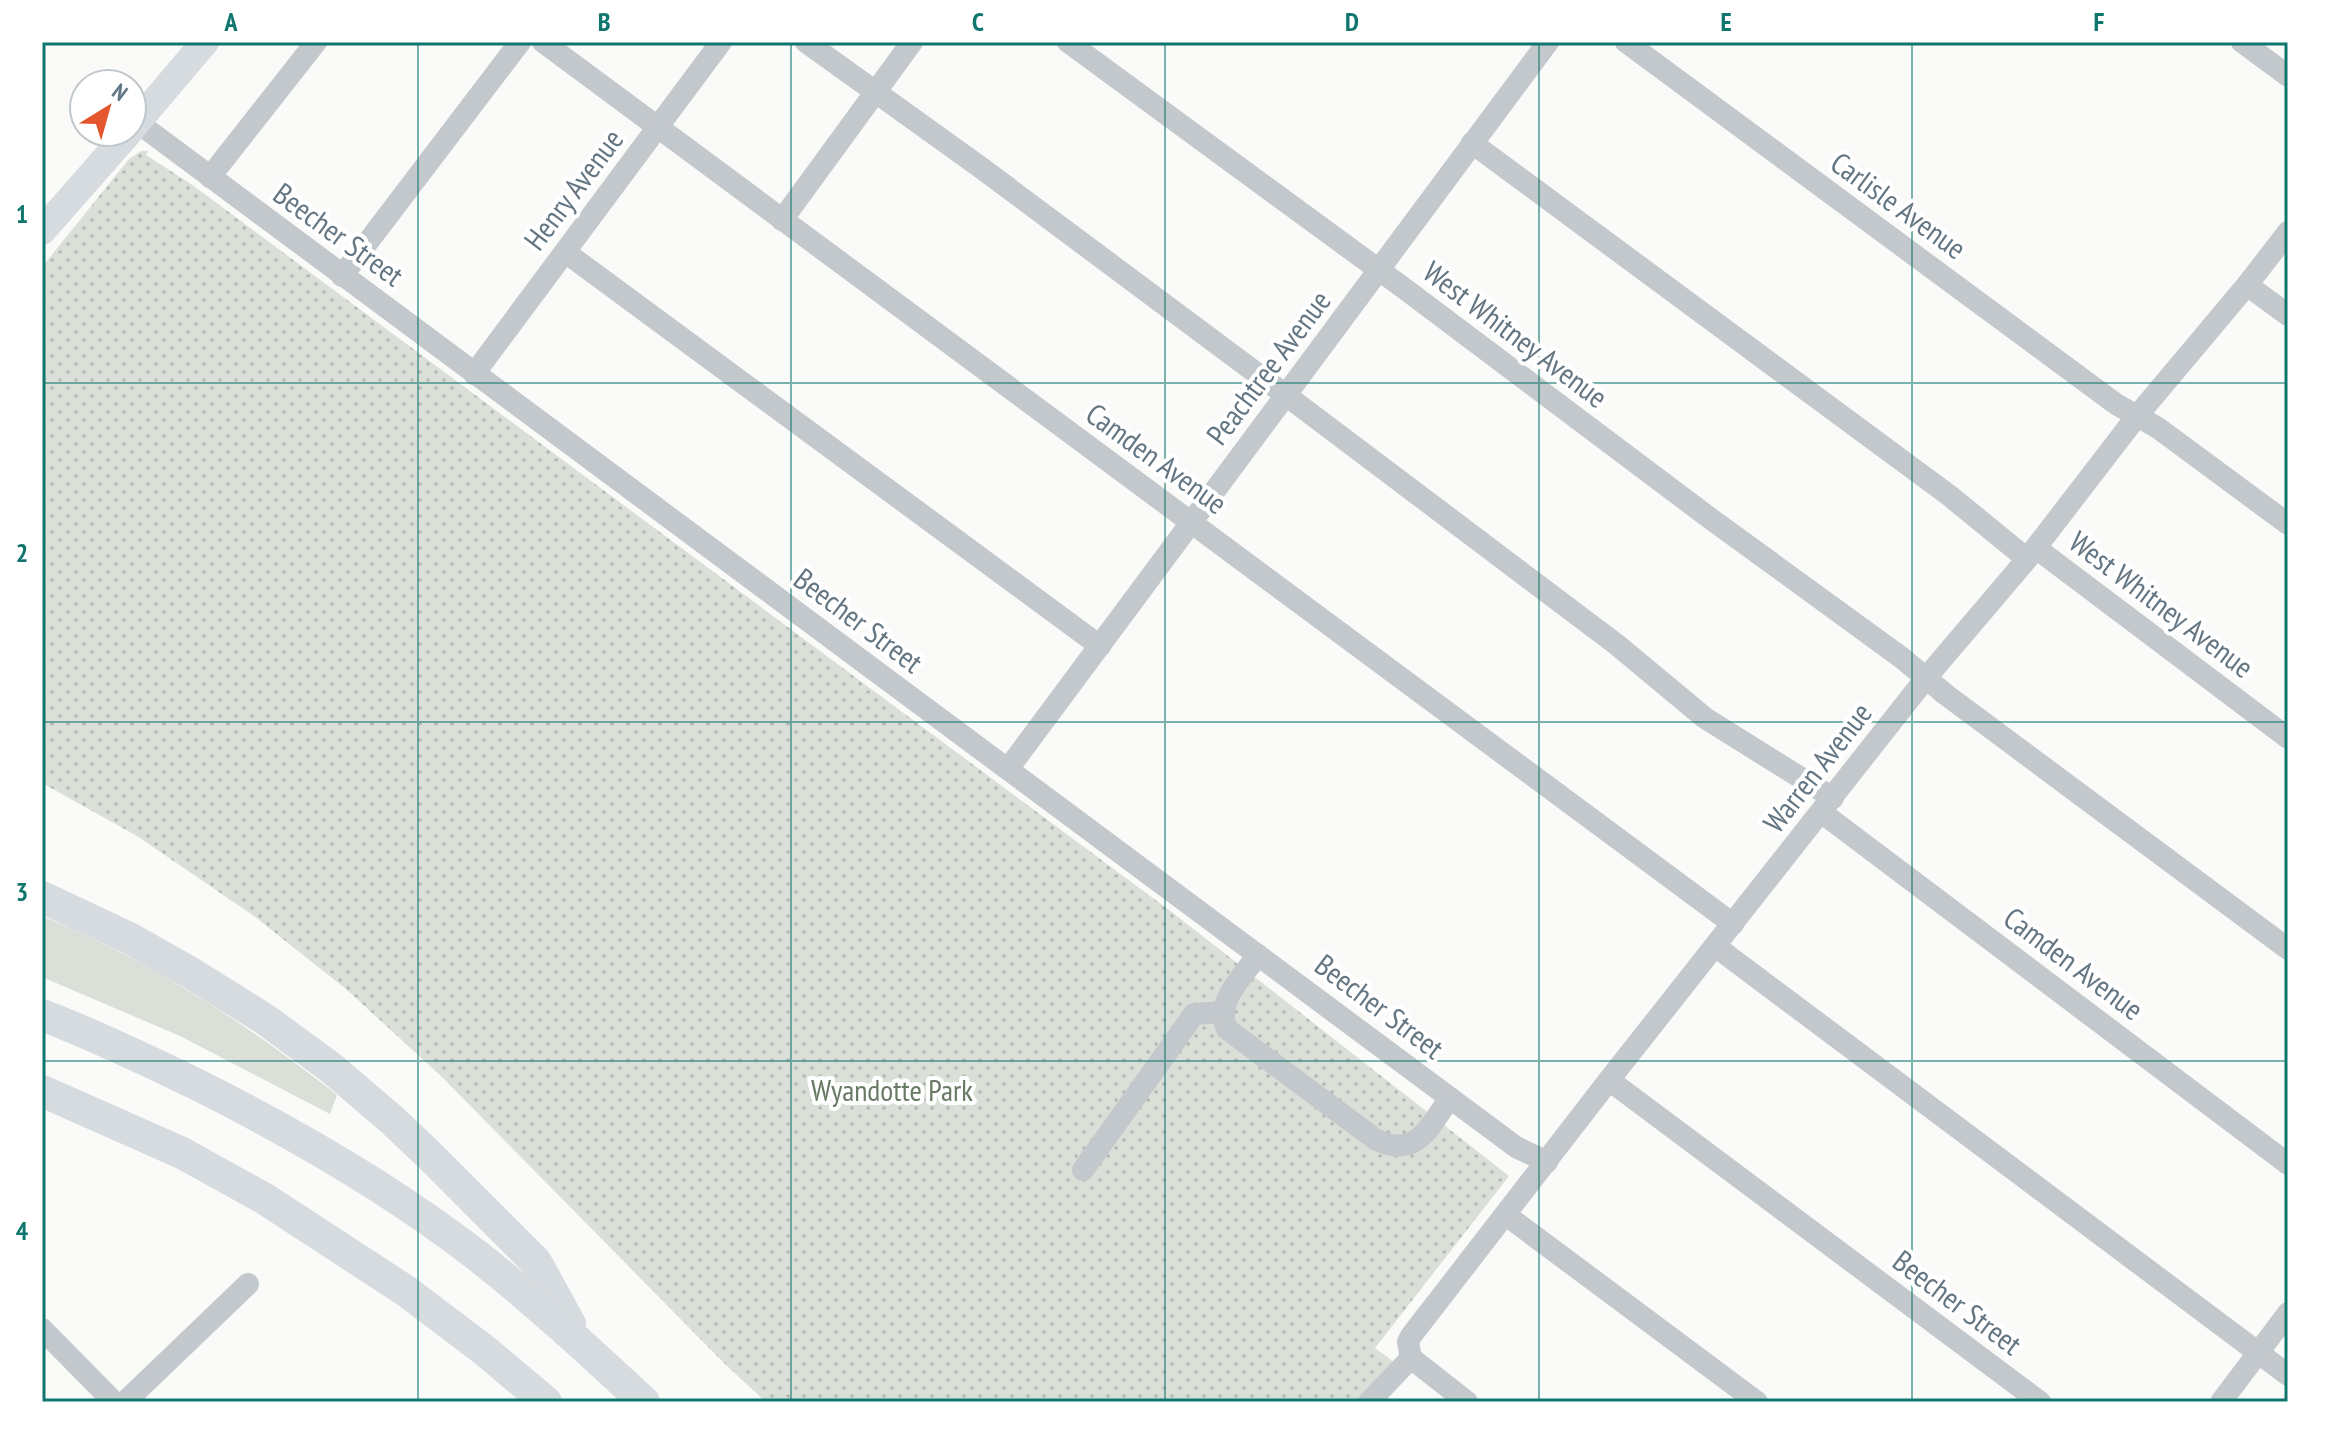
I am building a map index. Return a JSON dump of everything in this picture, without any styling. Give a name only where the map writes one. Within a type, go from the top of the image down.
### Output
[{"type":"highway","points":[[42,897],[129,938],[233,998],[297,1042],[362,1093],[536,1262],[582,1344]]},
{"type":"highway","points":[[42,1015],[129,1051],[275,1124],[344,1165],[476,1254],[582,1344],[644,1402]]},
{"type":"highway","points":[[42,1091],[182,1153],[265,1199],[406,1291],[546,1402]]},
{"type":"main road","points":[[148,109],[205,42]]},
{"type":"main road","points":[[42,231],[115,148]]},
{"type":"street","points":[[210,177],[316,42]]},
{"type":"street","points":[[342,276],[520,42]]},
{"type":"street","name":"Camden Avenue","points":[[543,42],[1733,924]]},
{"type":"street","name":"Henry Avenue","points":[[474,374],[721,42]]},
{"type":"street","name":"Camden Avenue","points":[[806,42],[980,167],[1616,644],[1705,718],[1827,805],[2288,1164]]},
{"type":"street","points":[[782,220],[912,42]]},
{"type":"street","name":"West Whitney Avenue","points":[[1068,42],[2288,949]]},
{"type":"street","name":"Peachtree Avenue","points":[[1008,769],[1548,42]]},
{"type":"street","name":"Carlisle Avenue","points":[[1626,42],[2116,404],[2158,428],[2288,524]]},
{"type":"street","points":[[2242,42],[2288,76]]},
{"type":"street","name":"Beecher Street","points":[[148,137],[210,177],[1516,1147],[1547,1162]]},
{"type":"street","name":"West Whitney Avenue","points":[[1472,143],[1950,496],[2288,738]]},
{"type":"street","name":"Warren Avenue","points":[[1369,1402],[1409,1354],[1411,1336],[1609,1080],[1926,678],[2032,553],[2137,416],[2288,232]]},
{"type":"street","points":[[565,252],[1100,646]]},
{"type":"street","points":[[2247,285],[2288,315]]},
{"type":"street","points":[[1715,946],[2288,1375]]},
{"type":"street","points":[[1258,955],[1224,1004],[1222,1020],[1227,1029],[1389,1147],[1406,1146],[1417,1141],[1450,1098]]},
{"type":"street","points":[[1083,1170],[1194,1014],[1223,1012]]},
{"type":"street","name":"Beecher Street","points":[[1609,1080],[2040,1402]]},
{"type":"street","points":[[1506,1215],[1757,1402]]},
{"type":"street","points":[[125,1402],[248,1284]]},
{"type":"street","points":[[2221,1402],[2288,1313]]},
{"type":"street","points":[[42,1329],[114,1402]]},
{"type":"street","points":[[1409,1354],[1467,1402]]},
{"type":"green space","name":"Wyandotte Park","points":[[141,151],[148,151],[146,155],[191,184],[1173,913],[1509,1176],[1375,1348],[1395,1363],[1364,1402],[766,1402],[442,1077],[346,989],[254,916],[137,836],[42,783],[42,267],[129,159]]},
{"type":"green space","points":[[42,916],[120,952],[232,1018],[337,1095],[330,1114],[180,1036],[42,977]]}]
